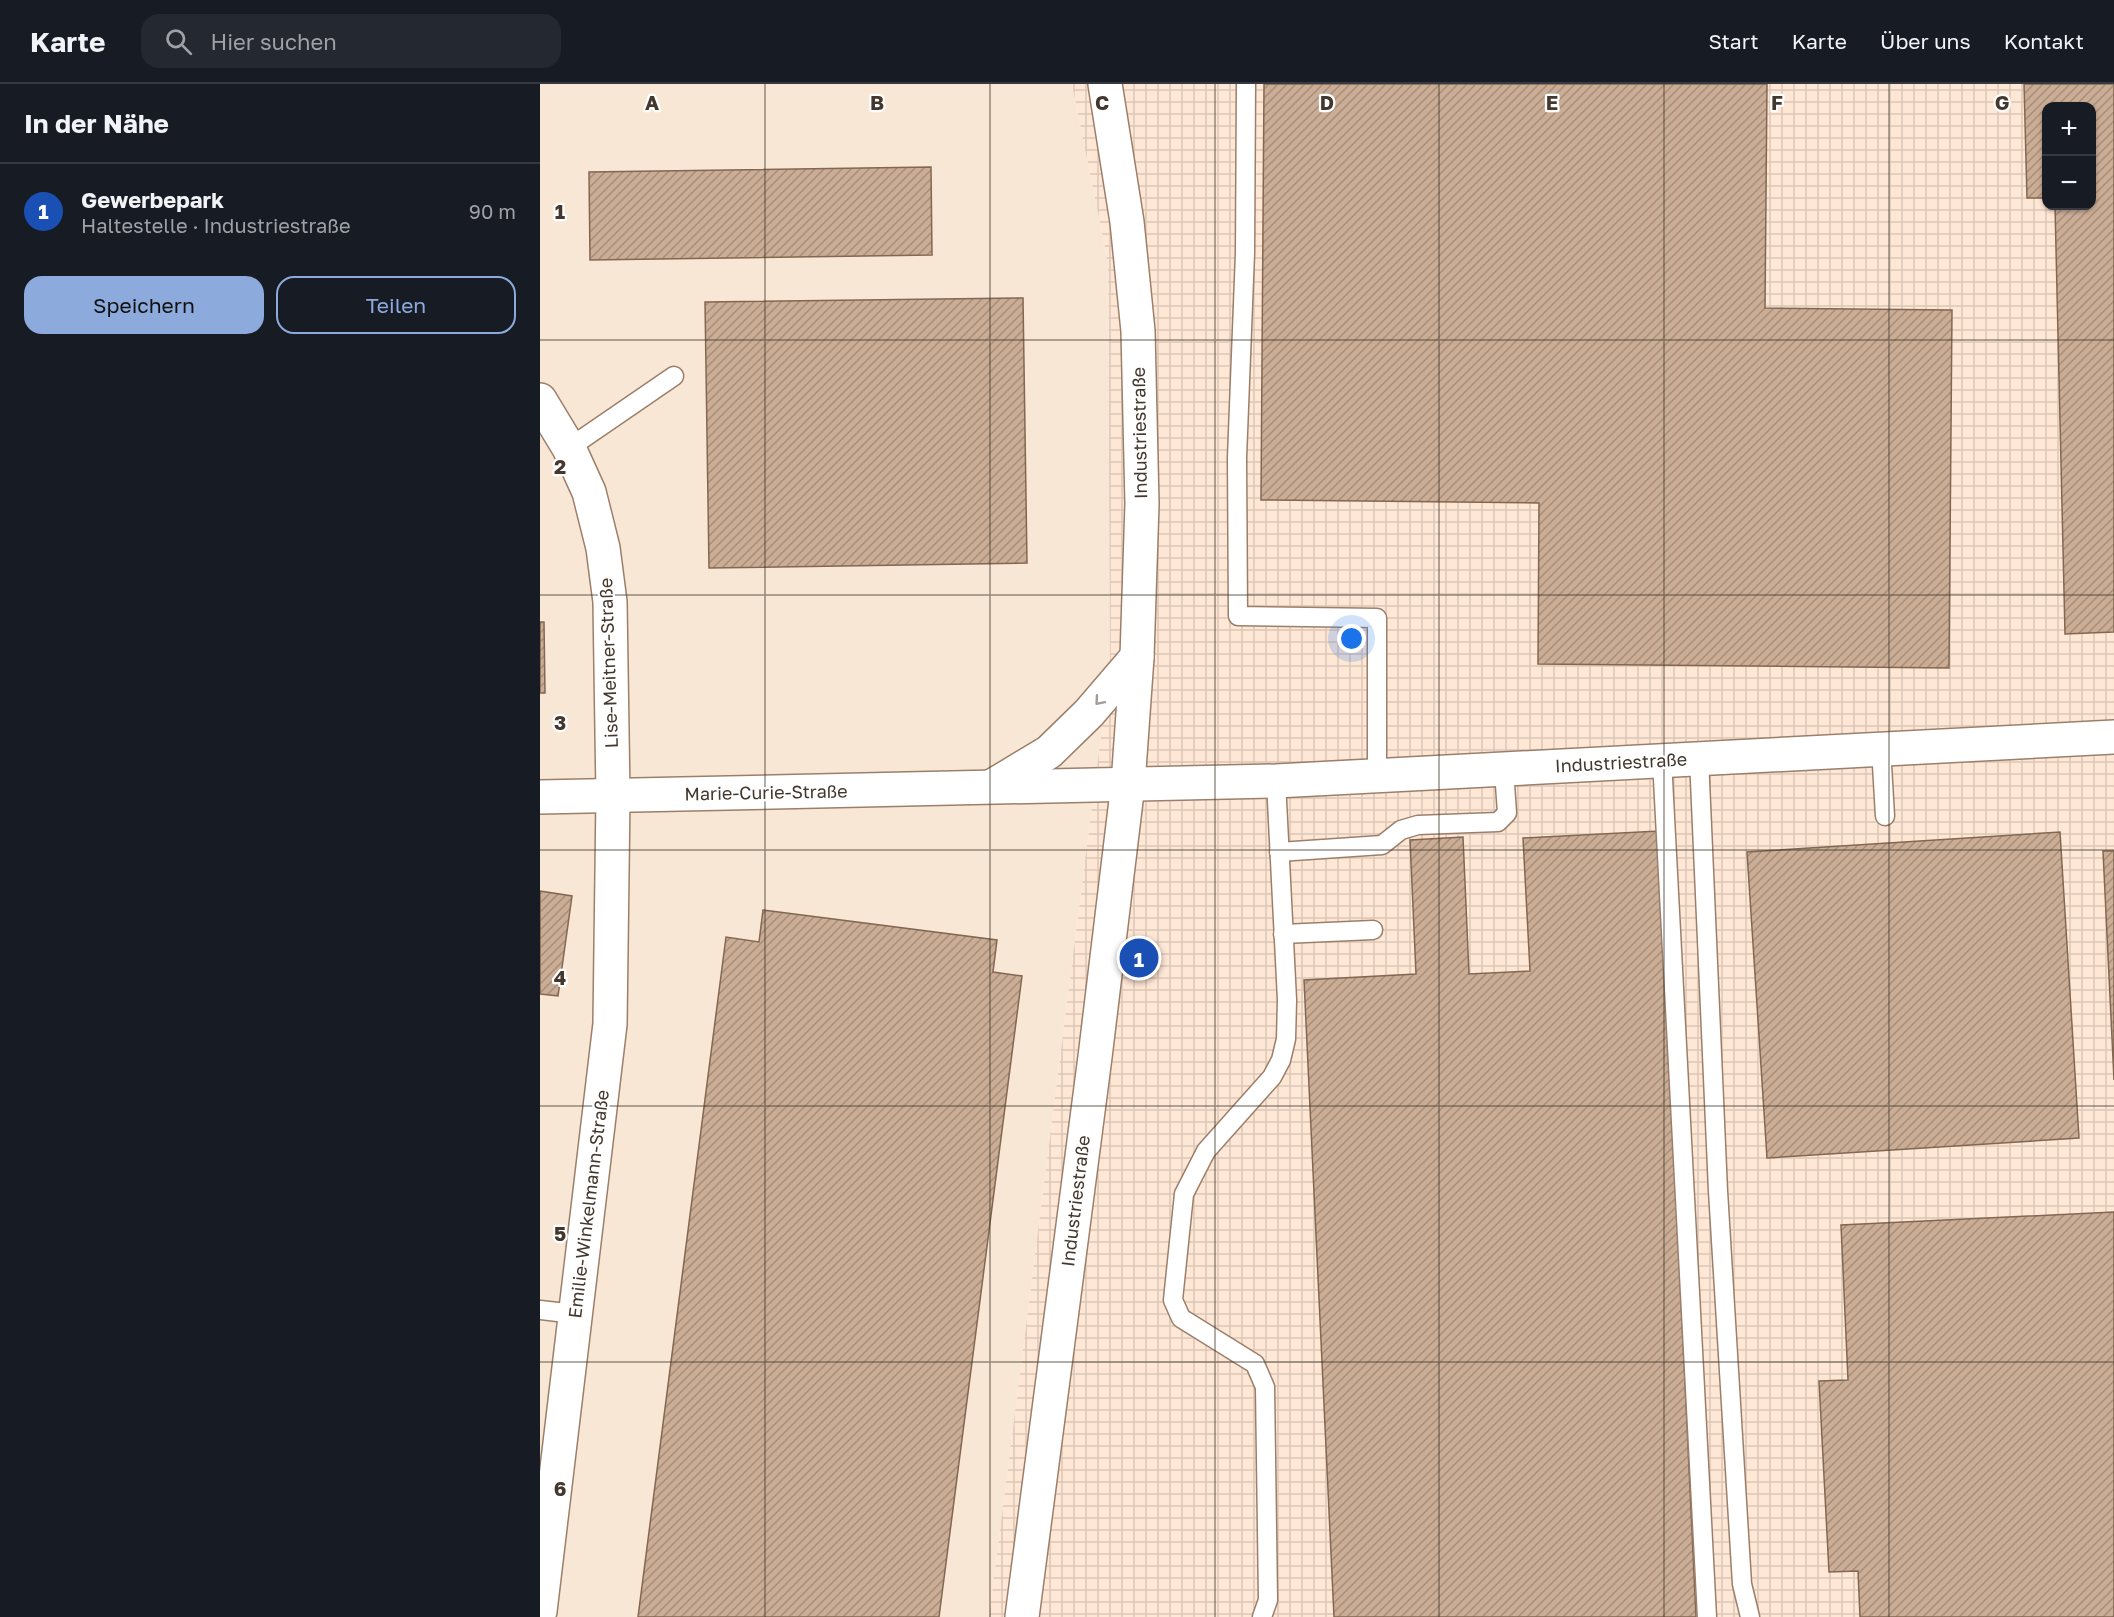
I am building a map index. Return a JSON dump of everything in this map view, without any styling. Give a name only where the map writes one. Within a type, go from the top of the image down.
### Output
[{"type":"street","name":"Industriestraße","points":[[1022,1617],[1128,784],[1137,657],[1142,504],[1138,331],[1127,222],[1105,84]]},
{"type":"street","name":"Lise-Meitner-Straße","points":[[540,400],[569,447],[589,492],[603,548],[610,602],[613,796]]},
{"type":"street","name":"Marie-Curie-Straße","points":[[992,786],[1049,752],[1089,713],[1137,657]]},
{"type":"street","name":"Industriestraße","points":[[1128,784],[1377,777],[2114,737]]},
{"type":"street","name":"Marie-Curie-Straße","points":[[540,797],[1128,784]]},
{"type":"street","name":"Emilie-Winkelmann-Straße","points":[[540,1611],[610,1024],[613,796]]},
{"type":"lane","points":[[1246,84],[1245,254],[1237,459],[1238,616],[1377,618],[1377,777]]},
{"type":"lane","points":[[569,447],[674,376]]},
{"type":"lane","points":[[1881,748],[1885,816]]},
{"type":"lane","points":[[1699,758],[1718,1191],[1742,1584],[1750,1617]]},
{"type":"lane","points":[[1662,760],[1707,1617]]},
{"type":"lane","points":[[1280,852],[1382,845],[1401,830],[1418,825],[1498,822],[1507,813],[1504,770]]},
{"type":"lane","points":[[1262,1617],[1268,1600],[1264,1387],[1255,1364],[1181,1318],[1173,1300],[1184,1194],[1206,1151],[1272,1077],[1281,1060],[1286,1039],[1287,1000],[1276,781]]},
{"type":"lane","points":[[1283,934],[1372,930]]},
{"type":"lane","points":[[540,1310],[576,1314]]},
{"type":"shaded area","points":[[540,84],[1072,84],[1108,263],[1110,665],[989,1617],[540,1617]]},
{"type":"shaded area","points":[[1072,84],[2114,84],[2114,1617],[989,1617],[1110,665],[1108,263]]},
{"type":"building","points":[[1264,84],[1767,84],[1765,308],[1952,310],[1949,668],[1538,664],[1539,503],[1261,500]]},
{"type":"building","points":[[2024,84],[2114,84],[2114,632],[2065,634],[2055,210],[2096,210],[2096,102],[2042,102],[2042,198],[2027,198]]},
{"type":"building","points":[[931,167],[932,255],[590,260],[589,172]]},
{"type":"building","points":[[1023,298],[1027,563],[709,568],[705,302]]},
{"type":"building","points":[[540,622],[544,622],[545,693],[540,693]]},
{"type":"building","points":[[1659,831],[1696,1617],[1334,1617],[1304,980],[1416,974],[1410,840],[1463,837],[1469,974],[1530,971],[1523,838]]},
{"type":"building","points":[[2060,832],[2079,1138],[1767,1158],[1747,852]]},
{"type":"building","points":[[2103,851],[2114,851],[2114,1080]]},
{"type":"building","points":[[540,891],[572,896],[558,996],[540,994]]},
{"type":"building","points":[[763,910],[997,940],[993,972],[1022,976],[939,1617],[638,1617],[726,937],[759,942]]},
{"type":"building","points":[[2114,1212],[2114,1617],[1860,1617],[1858,1571],[1829,1572],[1819,1381],[1848,1380],[1841,1225]]},
{"type":"place","name":"Gewerbepark","points":[[1139,958]]}]
